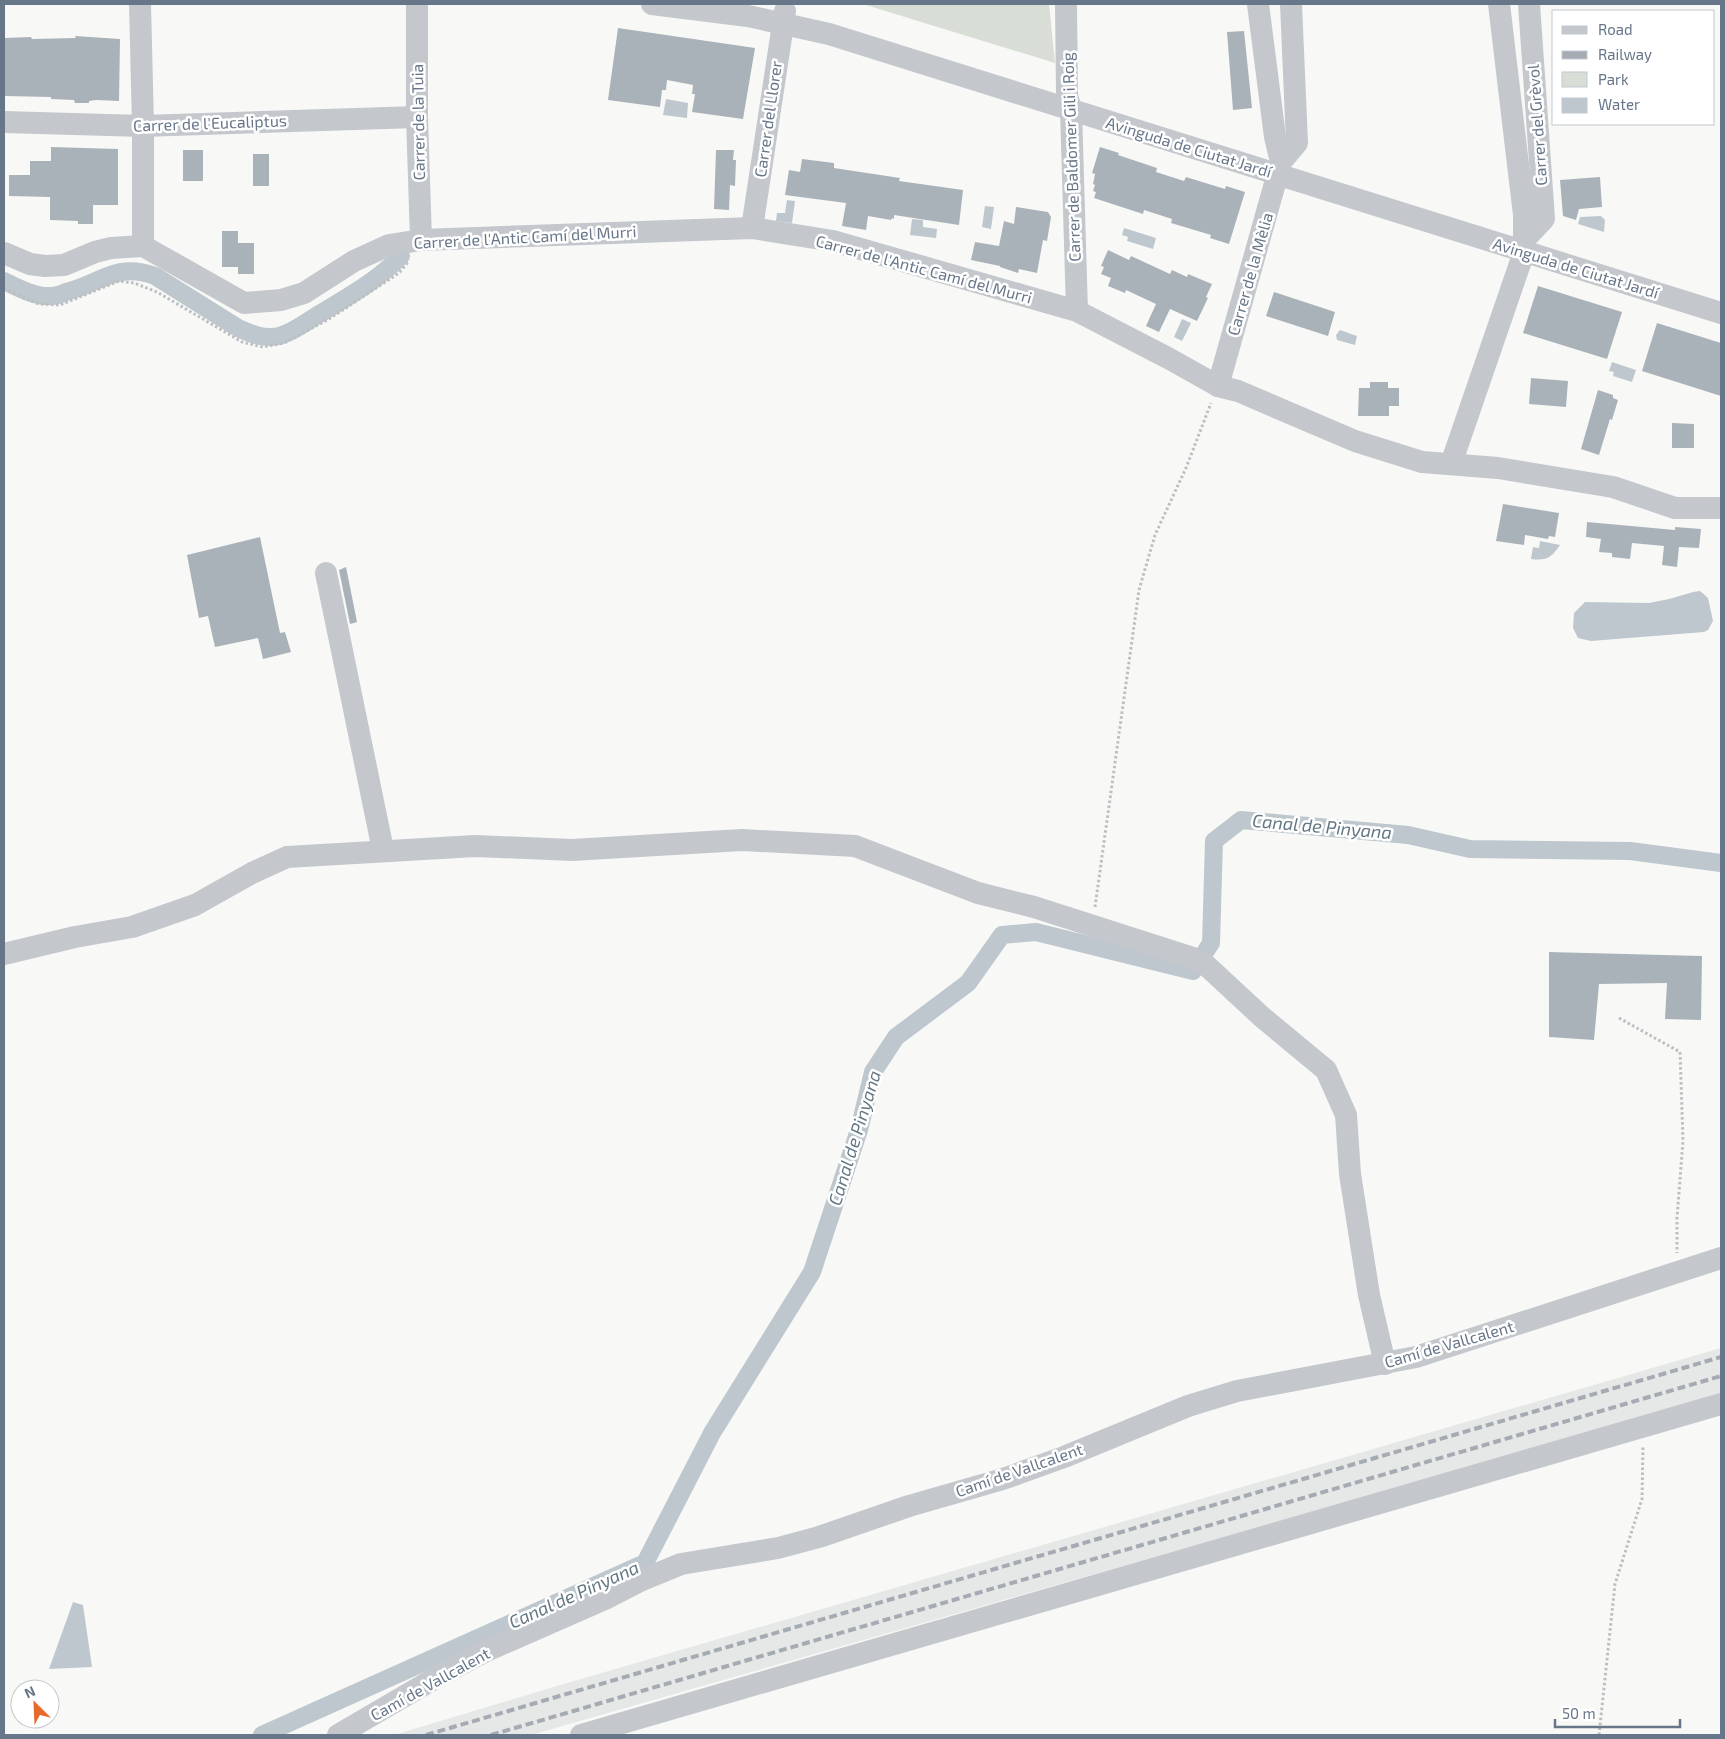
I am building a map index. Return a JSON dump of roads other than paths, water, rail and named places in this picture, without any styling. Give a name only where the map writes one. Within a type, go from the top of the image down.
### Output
[{"type":"street","points":[[4,252],[30,264],[46,266],[64,265],[95,252],[111,248],[143,246],[144,126],[140,4]]},
{"type":"street","name":"Carrer de la Tuia","points":[[417,4],[417,117],[421,240]]},
{"type":"street","name":"Avinguda de Ciutat Jardí","points":[[652,4],[748,16],[784,17]]},
{"type":"street","name":"Avinguda de Ciutat Jardí","points":[[744,4],[829,34],[1068,102],[1525,245],[1721,300]]},
{"type":"street","name":"Carrer de Baldomer Gili i Roig","points":[[1066,4],[1068,102],[1077,311]]},
{"type":"street","name":"Carrer de la Mèlia","points":[[1258,4],[1280,169]]},
{"type":"street","name":"Carrer de la Mèlia","points":[[1218,386],[1280,169],[1297,143],[1291,4]]},
{"type":"street","name":"Carrer del Grèvol","points":[[1499,4],[1524,215],[1525,245]]},
{"type":"street","name":"Carrer del Grèvol","points":[[1451,464],[1525,245],[1544,219],[1528,4]]},
{"type":"street","name":"Carrer del Llorer","points":[[752,228],[784,17]]},
{"type":"street","name":"Carrer de l'Eucaliptus","points":[[4,122],[144,126],[417,117]]},
{"type":"street","name":"Carrer de l'Antic Camí del Murri","points":[[143,246],[244,303],[281,300],[304,293],[354,261],[389,245],[421,240],[752,228],[833,241],[1077,311],[1218,386],[1238,391],[1355,441],[1422,462],[1526,472],[1614,487],[1675,508],[1720,504]]},
{"type":"street","name":"Avinguda de Ciutat Jardí","points":[[1525,245],[1721,313]]},
{"type":"street","points":[[326,573],[383,850]]},
{"type":"street","points":[[4,954],[75,936],[132,927],[195,905],[252,873],[287,857],[475,846],[572,850],[742,840],[855,846],[978,893],[1034,907],[1093,925],[1200,962],[1326,1070],[1346,1116],[1351,1183],[1369,1295],[1385,1364]]},
{"type":"street","name":"Camí de Vallcalent","points":[[338,1735],[484,1652],[681,1564],[778,1548],[819,1538],[909,1506],[1003,1479],[1064,1457],[1188,1406],[1237,1391],[1416,1357],[1721,1258]]},
{"type":"street","points":[[580,1735],[1721,1404]]},
{"type":"water","points":[[666,99],[688,103],[687,118],[663,115]]},
{"type":"water","points":[[787,200],[795,201],[792,223],[776,221],[777,213],[785,213]]},
{"type":"water","points":[[985,206],[994,207],[991,229],[982,227]]},
{"type":"water","points":[[1601,216],[1605,220],[1604,232],[1578,224],[1580,217]]},
{"type":"water","points":[[912,219],[923,220],[923,227],[937,229],[936,238],[910,235]]},
{"type":"water","points":[[1124,228],[1156,238],[1153,249],[1127,241],[1128,237],[1122,235]]},
{"type":"water","points":[[1182,319],[1191,323],[1182,341],[1174,337]]},
{"type":"water","points":[[1340,330],[1357,336],[1355,345],[1337,340],[1336,335]]},
{"type":"water","points":[[1612,362],[1636,370],[1632,382],[1613,376],[1614,372],[1609,371]]},
{"type":"water","points":[[1540,541],[1560,545],[1548,558],[1531,559],[1533,547],[1539,548]]},
{"type":"water","points":[[1700,591],[1708,598],[1713,621],[1708,630],[1704,632],[1591,641],[1578,638],[1573,628],[1574,613],[1585,602],[1649,603]]},
{"type":"water","points":[[73,1602],[83,1605],[92,1667],[49,1669]]},
{"type":"waterway","name":"Canal de Pinyana","points":[[4,281],[33,294],[53,296],[79,288],[109,275],[129,271],[141,272],[155,276],[238,328],[258,335],[273,337],[284,335],[294,330],[350,296],[382,273],[401,256]]},
{"type":"waterway","name":"Canal de Pinyana","points":[[262,1735],[645,1563],[712,1433],[812,1272],[859,1130],[873,1072],[896,1037],[968,983],[1002,935],[1036,932],[1193,971],[1211,943],[1214,841],[1241,820],[1408,835],[1470,849],[1630,851],[1721,863]]},
{"type":"railway","points":[[426,1735],[1721,1357]]},
{"type":"railway","points":[[491,1735],[1721,1376]]}]
